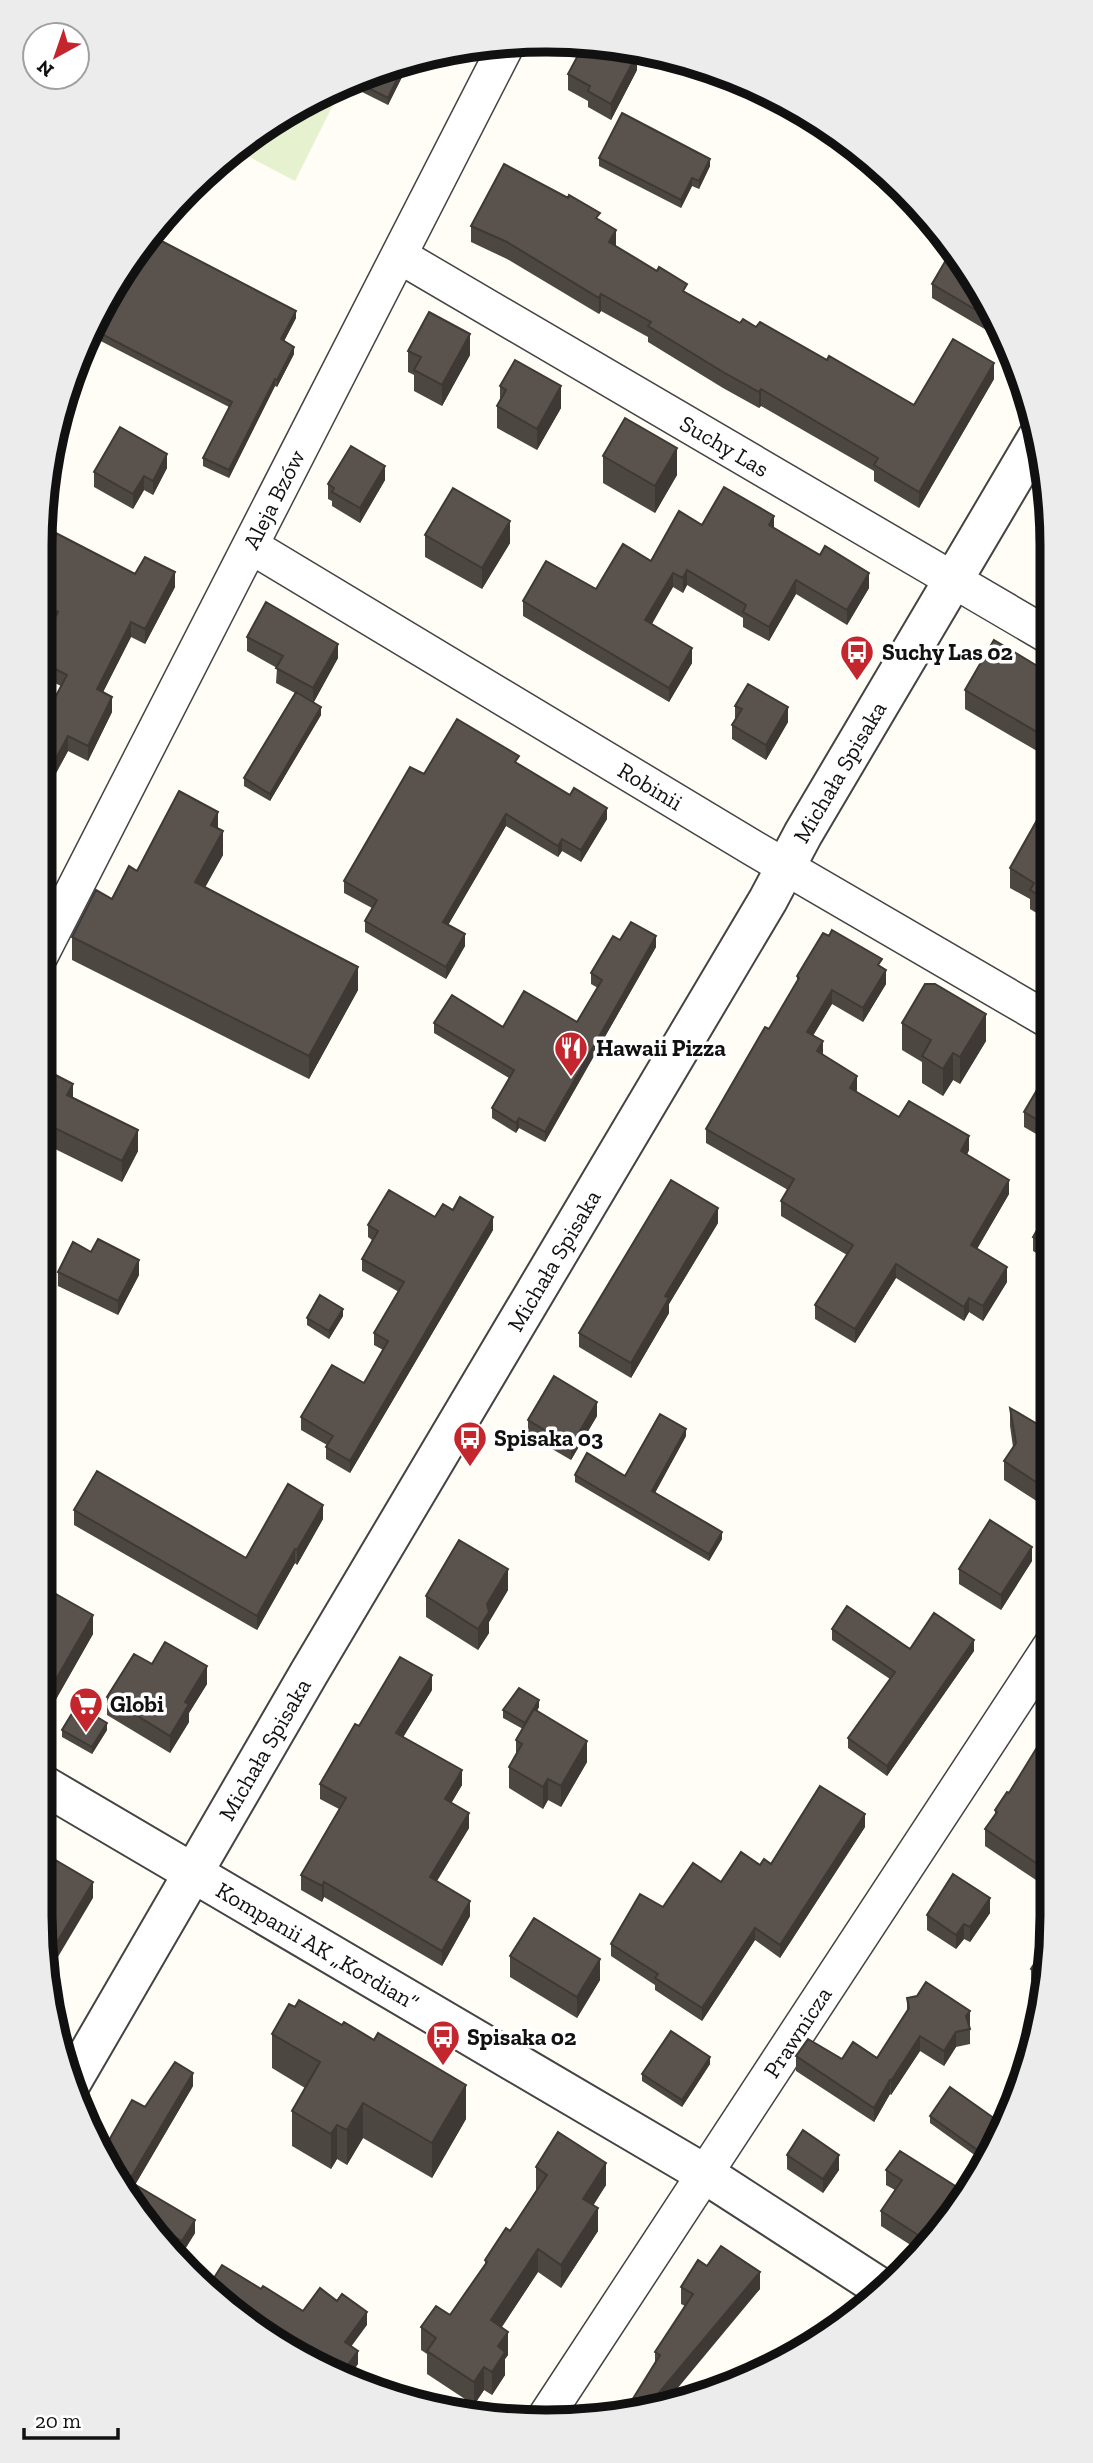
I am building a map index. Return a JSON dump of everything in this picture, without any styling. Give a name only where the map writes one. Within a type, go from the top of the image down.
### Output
[{"type":"street","name":"Aleja Bzów","points":[[52,933],[501,55]]},
{"type":"street","name":"Suchy Las","points":[[400,256],[1040,631]]},
{"type":"street","name":"Michała Spisaka","points":[[78,2070],[1031,449]]},
{"type":"street","name":"Robinii","points":[[251,546],[786,867],[1040,1015]]},
{"type":"street","name":"Prawnicza","points":[[550,2410],[1040,1662]]},
{"type":"street","name":"Kompanii AK „Kordian”","points":[[52,1790],[705,2174],[876,2285]]},
{"type":"green space","points":[[336,100],[295,181],[246,155],[272,136]]},
{"type":"building","points":[[579,54],[634,61],[611,104],[588,91],[590,86],[568,74]]},
{"type":"building","points":[[399,75],[388,98],[366,87]]},
{"type":"building","points":[[622,113],[710,159],[699,181],[692,178],[681,200],[599,158]]},
{"type":"building","points":[[504,164],[600,213],[596,218],[616,230],[609,242],[657,271],[659,267],[687,284],[683,291],[740,323],[743,319],[756,327],[760,322],[827,360],[829,356],[914,405],[953,339],[994,363],[919,492],[874,465],[878,458],[761,389],[759,392],[723,372],[648,326],[651,322],[601,294],[599,298],[507,242],[471,226]]},
{"type":"building","points":[[160,240],[296,311],[281,339],[294,347],[229,470],[203,458],[232,402],[101,333],[136,272]]},
{"type":"building","points":[[947,258],[982,313],[932,284]]},
{"type":"building","points":[[429,312],[470,334],[442,385],[414,370],[421,357],[408,351]]},
{"type":"building","points":[[515,360],[561,386],[537,429],[497,406],[506,390],[500,386]]},
{"type":"building","points":[[625,418],[677,448],[655,486],[603,456]]},
{"type":"building","points":[[120,427],[167,454],[153,481],[144,476],[133,494],[94,472]]},
{"type":"building","points":[[351,446],[385,466],[360,508],[332,492],[334,488],[328,484]]},
{"type":"building","points":[[724,487],[774,516],[769,525],[820,555],[825,546],[869,573],[847,610],[796,580],[769,627],[743,612],[746,605],[687,570],[683,578],[673,573],[645,620],[692,648],[669,688],[523,601],[546,561],[596,589],[623,544],[651,561],[679,511],[702,525]]},
{"type":"building","points":[[453,488],[510,521],[482,568],[425,535]]},
{"type":"building","points":[[53,532],[135,574],[145,557],[175,572],[145,629],[131,622],[97,689],[112,697],[88,746],[68,736],[52,765],[52,703],[67,675],[52,667],[52,623],[58,612],[52,609]]},
{"type":"building","points":[[266,602],[338,644],[313,688],[276,668],[283,656],[247,637]]},
{"type":"building","points":[[994,640],[1040,668],[1040,734],[965,690]]},
{"type":"building","points":[[748,684],[788,707],[766,745],[732,725],[742,709],[735,706]]},
{"type":"building","points":[[296,692],[321,707],[270,794],[244,778]]},
{"type":"building","points":[[457,719],[519,756],[515,762],[570,795],[574,788],[607,808],[581,850],[562,839],[558,846],[506,814],[443,922],[465,934],[446,967],[365,921],[377,900],[344,881],[410,767],[424,774]]},
{"type":"building","points":[[179,791],[218,812],[211,825],[223,831],[195,882],[358,967],[309,1056],[72,937],[96,890],[112,899],[129,866],[137,871]]},
{"type":"building","points":[[1040,815],[1040,896],[1030,890],[1034,883],[1010,868]]},
{"type":"building","points":[[631,922],[656,936],[545,1132],[519,1118],[516,1123],[492,1108],[514,1070],[434,1023],[452,995],[503,1027],[524,991],[577,1022],[602,980],[591,973],[613,936],[620,940]]},
{"type":"building","points":[[832,930],[882,959],[878,965],[886,970],[863,1008],[832,990],[807,1032],[823,1041],[817,1051],[857,1076],[850,1088],[899,1117],[909,1101],[969,1136],[961,1151],[1009,1180],[971,1245],[1007,1267],[983,1306],[969,1298],[964,1307],[896,1264],[855,1329],[815,1305],[853,1245],[781,1201],[794,1179],[706,1129],[765,1027],[769,1029],[823,933],[829,936]]},
{"type":"building","points":[[925,984],[935,984],[986,1014],[960,1057],[953,1053],[943,1069],[922,1056],[931,1040],[902,1023]]},
{"type":"building","points":[[52,1073],[73,1084],[67,1095],[138,1130],[122,1161],[53,1127],[52,1130]]},
{"type":"building","points":[[1040,1085],[1040,1121],[1024,1112]]},
{"type":"building","points":[[671,1180],[718,1208],[665,1296],[669,1298],[631,1363],[579,1333]]},
{"type":"building","points":[[389,1190],[435,1217],[443,1204],[453,1210],[460,1197],[493,1217],[350,1461],[326,1447],[333,1436],[301,1417],[332,1365],[364,1383],[388,1341],[374,1333],[404,1282],[362,1259],[378,1231],[368,1225]]},
{"type":"building","points":[[1040,1225],[1040,1241],[1033,1237]]},
{"type":"building","points":[[98,1239],[139,1260],[118,1301],[58,1272],[73,1242],[91,1252]]},
{"type":"building","points":[[320,1295],[343,1309],[329,1331],[307,1318]]},
{"type":"building","points":[[554,1376],[597,1402],[571,1446],[528,1420]]},
{"type":"building","points":[[1010,1408],[1040,1423],[1040,1485],[1004,1461],[1016,1443]]},
{"type":"building","points":[[660,1414],[686,1429],[652,1491],[722,1532],[709,1554],[575,1475],[587,1453],[625,1476]]},
{"type":"building","points":[[97,1471],[246,1558],[288,1484],[323,1505],[257,1616],[74,1510]]},
{"type":"building","points":[[990,1520],[1032,1547],[1001,1595],[959,1569]]},
{"type":"building","points":[[459,1540],[508,1569],[487,1604],[489,1612],[478,1629],[426,1596]]},
{"type":"building","points":[[52,1592],[93,1615],[55,1681],[52,1679]]},
{"type":"building","points":[[847,1606],[910,1649],[934,1613],[974,1640],[887,1766],[848,1738],[895,1672],[832,1629]]},
{"type":"building","points":[[165,1642],[207,1666],[185,1702],[189,1704],[170,1736],[107,1697],[134,1654],[152,1664]]},
{"type":"building","points":[[400,1657],[432,1675],[396,1733],[462,1770],[445,1799],[469,1813],[430,1877],[470,1901],[442,1951],[324,1882],[322,1886],[301,1875],[346,1798],[320,1784],[355,1724],[359,1726]]},
{"type":"building","points":[[519,1688],[539,1700],[525,1723],[503,1710]]},
{"type":"building","points":[[77,1705],[107,1723],[92,1747],[62,1730]]},
{"type":"building","points":[[534,1709],[587,1741],[561,1786],[548,1779],[543,1787],[509,1767],[522,1744],[516,1740]]},
{"type":"building","points":[[1040,1743],[1039,1865],[985,1829],[1007,1792],[1009,1793]]},
{"type":"building","points":[[820,1786],[865,1814],[780,1945],[755,1928],[702,2008],[655,1978],[658,1974],[611,1944],[640,1894],[663,1907],[693,1863],[721,1882],[741,1852],[760,1865],[764,1859],[771,1864]]},
{"type":"building","points":[[52,1858],[93,1882],[54,1947]]},
{"type":"building","points":[[953,1874],[990,1898],[970,1927],[964,1924],[956,1935],[927,1915]]},
{"type":"building","points":[[534,1918],[600,1959],[577,1997],[510,1956]]},
{"type":"building","points":[[1038,1958],[1037,1972],[1031,1969]]},
{"type":"building","points":[[926,1982],[970,2011],[966,2016],[970,2029],[956,2032],[944,2051],[920,2036],[874,2108],[796,2056],[808,2039],[842,2059],[853,2042],[877,2058],[909,2008],[907,1998],[917,1996]]},
{"type":"building","points":[[299,2000],[374,2040],[378,2033],[466,2085],[432,2143],[363,2103],[347,2130],[337,2125],[331,2134],[292,2111],[320,2062],[272,2034],[289,2004],[295,2007]]},
{"type":"building","points":[[671,2031],[710,2057],[682,2100],[642,2074]]},
{"type":"building","points":[[175,2062],[193,2073],[129,2180],[107,2143],[132,2100],[145,2107]]},
{"type":"building","points":[[950,2087],[997,2120],[981,2152],[930,2116]]},
{"type":"building","points":[[803,2130],[839,2155],[823,2179],[787,2155]]},
{"type":"building","points":[[558,2132],[606,2163],[583,2199],[598,2208],[561,2265],[538,2249],[491,2320],[508,2332],[498,2346],[505,2352],[492,2372],[484,2367],[474,2382],[427,2351],[436,2338],[421,2327],[436,2306],[450,2315],[487,2262],[485,2260],[506,2228],[510,2231],[547,2175],[536,2167]]},
{"type":"building","points":[[900,2151],[959,2188],[922,2237],[881,2211],[902,2180],[886,2170]]},
{"type":"building","points":[[130,2182],[195,2220],[182,2241],[167,2232]]},
{"type":"building","points":[[721,2246],[760,2272],[654,2398],[630,2403],[660,2355],[655,2352],[693,2294],[681,2287],[698,2260],[707,2266]]},
{"type":"building","points":[[222,2265],[303,2311],[320,2288],[337,2301],[342,2294],[367,2312],[345,2342],[358,2351],[346,2368],[328,2360],[272,2327],[213,2280]]},
{"type":"place","name":"Suchy Las 02","points":[[857,682]]},
{"type":"place","name":"Hawaii Pizza","points":[[571,1078]]},
{"type":"place","name":"Spisaka 03","points":[[470,1468]]},
{"type":"place","name":"Globi","points":[[86,1734]]},
{"type":"place","name":"Spisaka 02","points":[[443,2067]]}]
